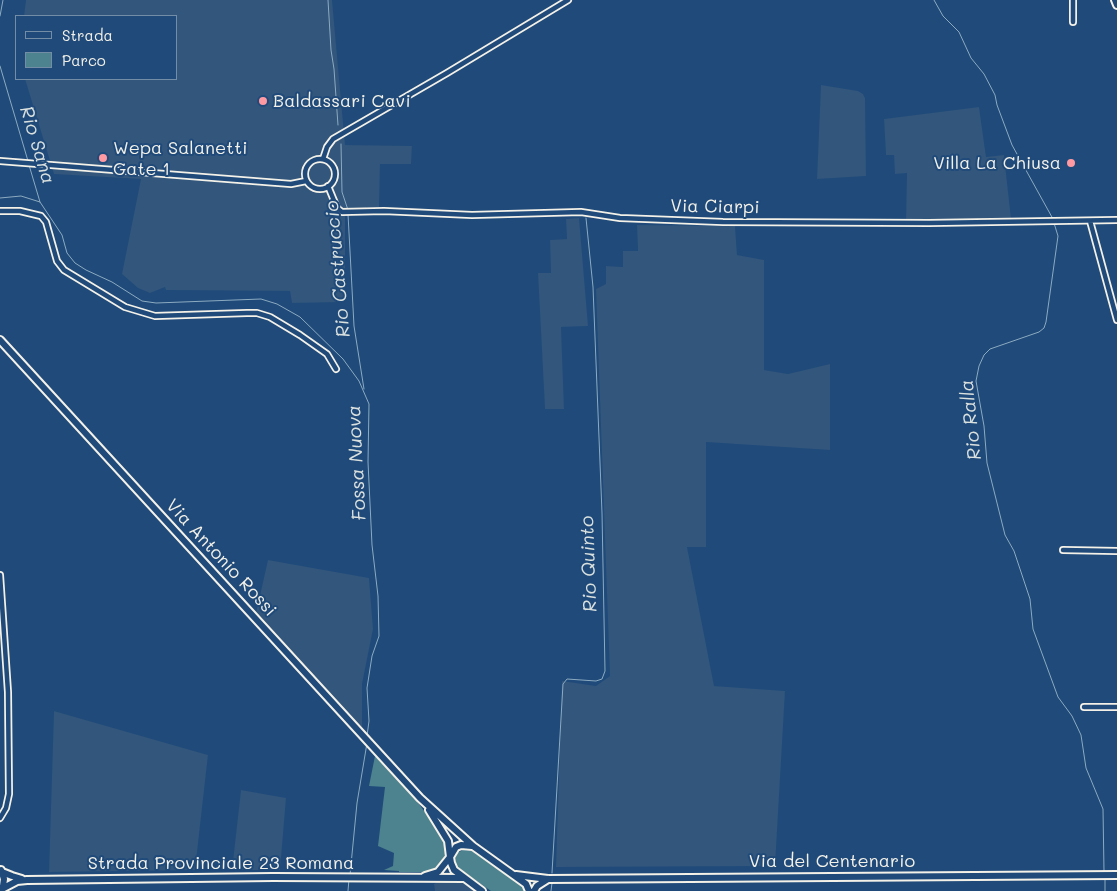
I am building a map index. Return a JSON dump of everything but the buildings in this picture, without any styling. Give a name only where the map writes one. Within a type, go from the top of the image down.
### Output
[{"type":"main road","points":[[1115,0],[1117,6]]},
{"type":"main road","name":"Via Antonio Rossi","points":[[0,340],[420,798]]},
{"type":"main road","points":[[420,798],[473,846],[526,884],[529,891]]},
{"type":"main road","points":[[420,798],[445,834],[454,870],[482,891]]},
{"type":"main road","points":[[414,878],[438,872],[456,847],[461,845],[473,846]]},
{"type":"main road","points":[[1,870],[12,876],[27,880]]},
{"type":"main road","points":[[1,870],[4,882],[1,890]]},
{"type":"main road","name":"Via del Centenario","points":[[515,875],[548,879],[1117,875]]},
{"type":"main road","points":[[414,878],[464,878]]},
{"type":"main road","name":"Strada Provinciale 23 Romana","points":[[27,880],[414,878]]},
{"type":"main road","points":[[534,891],[537,886],[548,879]]},
{"type":"main road","points":[[1,890],[27,880]]},
{"type":"street","points":[[323,159],[327,147],[338,136],[568,0]]},
{"type":"street","points":[[1073,0],[1074,22]]},
{"type":"street","points":[[323,159],[332,164],[335,174],[328,186],[319,189],[306,181],[304,172],[313,160],[323,159]]},
{"type":"street","points":[[0,161],[291,184],[306,181]]},
{"type":"street","name":"Via Ciarpi","points":[[328,186],[337,208],[342,212],[384,211],[472,215],[581,212],[620,218],[723,222],[1060,222],[1117,220]]},
{"type":"street","points":[[0,212],[20,211],[42,216],[46,222],[56,261],[64,270],[125,307],[155,316],[257,313],[270,317],[300,335],[326,354],[336,369]]},
{"type":"street","points":[[1090,221],[1117,320]]},
{"type":"street","points":[[1063,550],[1117,551]]},
{"type":"street","points":[[0,575],[8,692],[9,794],[6,808],[0,818]]},
{"type":"street","points":[[1084,707],[1117,707]]},
{"type":"shaded area","points":[[26,0],[332,0],[345,145],[412,146],[411,164],[380,164],[379,207],[366,207],[366,214],[345,215],[345,302],[292,303],[290,291],[166,290],[165,287],[150,293],[138,288],[122,274],[141,179],[54,174],[25,80],[178,80],[178,15],[24,15]]},
{"type":"shaded area","points":[[821,85],[858,91],[865,98],[866,176],[817,179]]},
{"type":"shaded area","points":[[979,107],[986,157],[1004,155],[1011,219],[906,220],[907,173],[895,174],[894,155],[886,155],[884,119]]},
{"type":"shaded area","points":[[579,218],[588,326],[561,327],[564,409],[545,409],[538,273],[551,273],[550,240],[567,239],[566,219]]},
{"type":"shaded area","points":[[637,225],[735,226],[737,255],[764,260],[764,370],[788,374],[830,364],[830,450],[706,442],[706,547],[687,547],[714,686],[785,691],[775,866],[556,867],[562,681],[596,686],[610,676],[596,289],[606,284],[606,266],[623,267],[623,251],[638,251]]},
{"type":"shaded area","points":[[268,560],[369,578],[373,629],[362,684],[362,728],[256,613]]},
{"type":"shaded area","points":[[54,711],[208,755],[195,870],[49,872]]},
{"type":"shaded area","points":[[241,790],[286,798],[280,870],[232,870]]},
{"type":"shaded area","points":[[437,882],[463,882],[475,891],[435,891],[434,884]]},
{"type":"green space","points":[[375,756],[419,804],[443,837],[446,853],[440,866],[435,869],[427,872],[384,870],[393,866],[394,853],[378,846],[385,787],[369,786]]},
{"type":"green space","points":[[463,850],[472,851],[521,885],[525,891],[491,891],[457,867],[454,858],[455,854]]},
{"type":"waterway","name":"Rio Sana","points":[[0,16],[3,0]]},
{"type":"waterway","name":"Rio Castruccio","points":[[328,0],[338,125]]},
{"type":"waterway","name":"Rio Ralla","points":[[934,0],[943,16],[959,32],[971,58],[984,74],[995,95],[1012,145],[1053,219]]},
{"type":"waterway","name":"Rio Sana","points":[[0,66],[28,161]]},
{"type":"waterway","name":"Rio Castruccio","points":[[341,144],[342,192],[348,210]]},
{"type":"waterway","name":"Rio Sana","points":[[29,165],[40,202]]},
{"type":"waterway","name":"Fossa Nuova","points":[[0,198],[21,196],[40,202],[62,235],[67,253],[75,263],[112,282],[142,301],[156,303],[261,299],[277,304],[300,317],[343,359],[359,381],[369,404],[368,462],[372,545],[378,596],[379,636],[372,656],[367,688],[369,721],[367,736]]},
{"type":"waterway","name":"Rio Castruccio","points":[[348,214],[354,326],[364,389]]},
{"type":"waterway","name":"Rio Quinto","points":[[552,873],[563,684],[567,679],[596,681],[602,679],[605,671],[602,513],[593,287],[586,218]]},
{"type":"waterway","name":"Rio Ralla","points":[[1054,223],[1058,236],[1044,328],[1039,332],[990,349],[984,355],[979,366],[976,381],[984,426],[987,463],[1005,535],[1014,551],[1030,599],[1033,629],[1058,697],[1072,716],[1081,735],[1086,768],[1103,809],[1104,871]]},
{"type":"waterway","name":"Fossa Nuova","points":[[350,875],[357,803],[367,743]]},
{"type":"waterway","name":"Rio Ralla","points":[[1105,878],[1105,891]]},
{"type":"waterway","name":"Fossa Nuova","points":[[348,891],[349,879]]},
{"type":"waterway","name":"Rio Quinto","points":[[551,891],[552,883]]},
{"type":"place","name":"Baldassari Cavi","points":[[263,101]]},
{"type":"place","name":"Wepa Salanetti Gate 1","points":[[103,158]]},
{"type":"place","name":"Villa La Chiusa","points":[[1071,163]]}]
